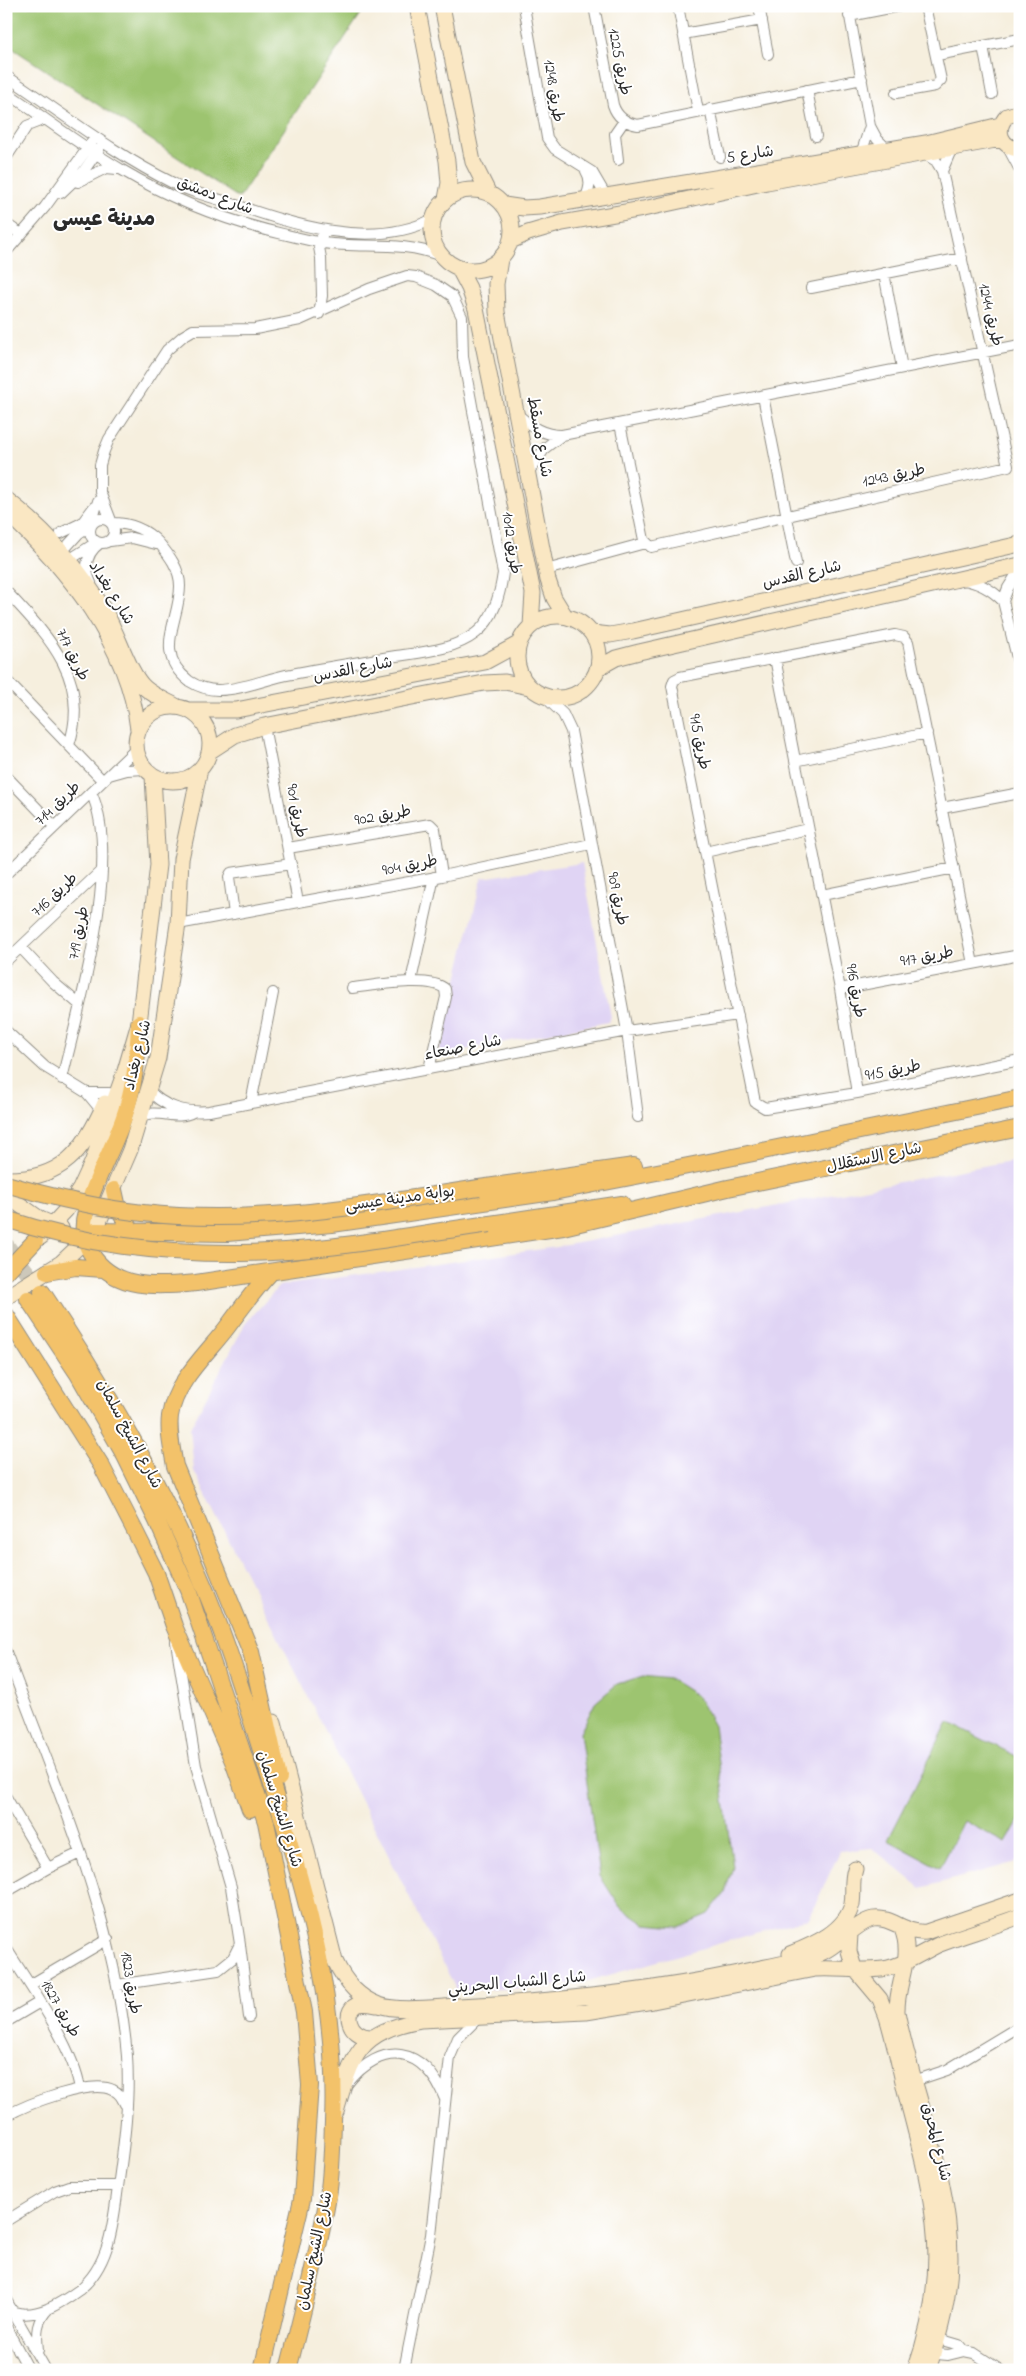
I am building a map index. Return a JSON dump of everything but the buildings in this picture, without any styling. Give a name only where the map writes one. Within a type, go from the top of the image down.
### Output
[{"type":"main road","points":[[103,1269],[88,1234],[88,1203],[115,1142],[132,1090],[137,1062],[139,1023]]},
{"type":"main road","name":"شارع الاستقلال","points":[[794,1145],[1020,1098]]},
{"type":"main road","name":"شارع الاستقلال","points":[[728,1188],[1020,1128]]},
{"type":"main road","points":[[88,1234],[132,1231],[227,1233],[323,1225],[553,1192],[794,1145]]},
{"type":"main road","name":"بوابة مدينة عيسى","points":[[6,1184],[95,1206],[144,1214],[201,1217],[252,1216],[357,1206],[794,1145]]},
{"type":"main road","points":[[6,1218],[65,1235],[109,1243],[154,1249],[242,1253],[308,1248],[490,1224],[728,1188]]},
{"type":"main road","points":[[47,1272],[76,1267],[103,1269],[115,1277],[137,1285],[162,1286],[239,1277],[564,1227],[728,1188]]},
{"type":"main road","points":[[114,1190],[118,1208],[132,1231]]},
{"type":"main road","points":[[227,1233],[236,1254],[239,1277],[236,1304],[230,1324]]},
{"type":"main road","points":[[6,1272],[34,1241]]},
{"type":"main road","points":[[271,1272],[248,1297],[230,1324],[190,1373],[176,1398],[170,1415],[169,1438],[175,1466],[251,1652],[287,1811],[292,1850]]},
{"type":"main road","name":"شارع الشيخ سلمان","points":[[20,1294],[93,1368],[172,1515],[206,1591],[257,1740],[292,1850],[319,1950],[327,1991],[333,2084],[333,2121],[328,2200],[288,2370]]},
{"type":"main road","name":"شارع الشيخ سلمان","points":[[20,1294],[78,1374],[126,1456],[188,1590],[266,1822],[304,2012],[309,2101],[302,2199],[264,2362],[256,2370]]},
{"type":"main road","points":[[6,1315],[101,1465],[156,1573],[174,1626],[233,1761],[283,1911]]},
{"type":"main road","points":[[6,1333],[32,1355]]},
{"type":"street","points":[[417,6],[447,161],[449,183],[446,199],[433,218],[432,238],[440,256],[459,269],[469,288],[476,309],[528,565],[534,602],[531,626]]},
{"type":"street","points":[[442,6],[473,162],[489,194]]},
{"type":"street","name":"طريق 1248","points":[[524,6],[545,133],[555,149],[592,172],[606,196]]},
{"type":"street","name":"طريق 1225","points":[[594,6],[613,106],[624,121]]},
{"type":"street","points":[[678,6],[698,111]]},
{"type":"street","points":[[759,6],[768,54]]},
{"type":"street","points":[[887,149],[877,139],[870,126],[849,11],[900,6]]},
{"type":"street","points":[[896,93],[938,85],[941,77],[925,6]]},
{"type":"street","points":[[683,34],[762,20]]},
{"type":"street","points":[[937,55],[1020,39]]},
{"type":"street","points":[[983,46],[992,94]]},
{"type":"street","name":"شارع دمشق","points":[[6,76],[99,140],[174,184],[264,215],[310,227],[342,232],[384,233],[410,228],[433,218]]},
{"type":"street","points":[[618,160],[615,134],[624,121],[638,125],[698,111],[862,79]]},
{"type":"street","points":[[807,90],[816,136]]},
{"type":"street","name":"شارع دمشق","points":[[6,92],[121,170],[157,190],[218,216],[262,229],[318,242],[406,247],[428,251],[440,256]]},
{"type":"street","points":[[24,104],[27,126]]},
{"type":"street","points":[[710,109],[720,156]]},
{"type":"street","points":[[1020,112],[1007,116],[1007,140],[1020,170]]},
{"type":"street","points":[[6,158],[27,126],[45,119]]},
{"type":"street","points":[[861,154],[870,126]]},
{"type":"street","points":[[45,207],[66,188],[99,140]]},
{"type":"street","name":"شارع 5","points":[[511,241],[528,233],[562,223],[643,209],[767,182],[952,148],[1007,140]]},
{"type":"street","name":"شارع 5","points":[[504,205],[524,208],[540,207],[926,143],[1007,140]]},
{"type":"street","points":[[942,170],[952,148]]},
{"type":"street","points":[[6,252],[92,151]]},
{"type":"street","points":[[925,154],[936,161],[942,170]]},
{"type":"street","points":[[580,164],[590,178],[589,189],[585,199]]},
{"type":"street","points":[[66,188],[106,168],[121,170]]},
{"type":"street","name":"طريق 1244","points":[[942,170],[1008,466]]},
{"type":"street","points":[[446,199],[467,190],[489,194],[504,205],[511,218],[511,241],[500,259],[481,270],[459,269]]},
{"type":"street","points":[[562,223],[573,214],[598,208],[606,196]]},
{"type":"street","points":[[6,224],[21,234]]},
{"type":"street","points":[[318,314],[322,296],[321,258],[318,242],[327,234],[342,232]]},
{"type":"street","points":[[321,258],[334,244]]},
{"type":"street","points":[[811,288],[962,258]]},
{"type":"street","name":"شارع مسقط","points":[[500,259],[496,284],[497,312],[546,570],[554,598],[566,616]]},
{"type":"street","points":[[884,274],[902,368]]},
{"type":"street","name":"طريق 1012","points":[[407,276],[416,277],[436,285],[452,296],[462,317],[464,356],[503,573],[500,597],[490,616],[476,633],[450,647],[290,674],[236,688],[207,689],[194,684],[182,674],[171,654],[169,643],[170,631],[177,610],[180,586],[175,566],[163,548],[143,530],[130,525],[112,523],[99,497],[100,465],[109,439],[167,350],[183,336],[193,330],[256,329],[276,326],[318,314],[369,289],[407,276]]},
{"type":"street","points":[[322,296],[332,308]]},
{"type":"street","points":[[517,414],[538,431],[562,436],[1020,345]]},
{"type":"street","points":[[763,396],[796,563]]},
{"type":"street","points":[[620,424],[645,543]]},
{"type":"street","points":[[528,473],[545,448],[562,436]]},
{"type":"street","name":"طريق 1243","points":[[546,570],[645,543],[654,546],[1008,466]]},
{"type":"street","points":[[99,497],[90,532],[102,542]]},
{"type":"street","points":[[61,533],[82,523],[99,497]]},
{"type":"street","name":"شارع بغداد","points":[[6,498],[43,532],[107,638],[132,697],[138,729]]},
{"type":"street","name":"شارع بغداد","points":[[6,512],[61,560],[105,611],[136,676],[144,687],[184,708]]},
{"type":"street","points":[[61,560],[79,532],[101,518],[112,523],[115,530],[89,554],[86,570],[105,611]]},
{"type":"street","points":[[43,532],[79,532]]},
{"type":"street","points":[[61,560],[102,542],[132,538],[143,539],[163,548]]},
{"type":"street","name":"شارع القدس","points":[[592,633],[610,635],[633,631],[1020,544]]},
{"type":"street","points":[[598,668],[616,658],[639,652],[1020,565]]},
{"type":"street","points":[[1020,569],[1008,588],[1004,601],[1020,670]]},
{"type":"street","points":[[957,580],[978,584],[1004,601]]},
{"type":"street","name":"طريق 717","points":[[6,591],[46,634],[70,679],[75,713],[68,745]]},
{"type":"street","points":[[6,680],[68,745],[105,779],[126,770],[149,772],[165,780],[178,780],[190,777],[200,769],[209,752],[235,735],[264,726],[484,683],[505,682],[529,687],[545,696],[567,698],[578,694],[586,687],[598,668],[600,656],[598,644],[592,633],[580,622],[566,616],[547,617],[531,626],[518,644],[517,663],[519,672],[529,687]]},
{"type":"street","name":"طريق 915","points":[[973,964],[908,642],[900,635],[680,677],[673,683],[753,1098],[758,1105],[766,1108],[857,1093],[1020,1060]]},
{"type":"street","name":"شارع القدس","points":[[184,708],[236,710],[484,662],[518,644]]},
{"type":"street","name":"طريق 916","points":[[775,658],[840,989],[857,1093]]},
{"type":"street","name":"طريق 909","points":[[545,696],[563,714],[571,731],[626,1031],[638,1117]]},
{"type":"street","points":[[149,772],[141,763],[136,749],[138,729],[150,714],[159,709],[184,708],[204,723],[208,732],[209,752]]},
{"type":"street","name":"طريق 901","points":[[264,726],[298,902]]},
{"type":"street","points":[[795,760],[927,733]]},
{"type":"street","name":"طريق 714","points":[[6,874],[136,749]]},
{"type":"street","name":"شارع بغداد","points":[[20,1294],[70,1256],[88,1234],[114,1190],[140,1117],[159,1048],[178,924],[181,859],[200,769]]},
{"type":"street","name":"شارع بغداد","points":[[6,1260],[53,1226],[80,1189],[92,1163],[125,1071],[139,1023],[158,865],[149,772]]},
{"type":"street","points":[[7,779],[55,827]]},
{"type":"street","name":"طريق 719","points":[[62,1079],[80,1004],[100,901],[102,870],[100,816],[91,792]]},
{"type":"street","points":[[942,808],[1020,793]]},
{"type":"street","name":"طريق 902","points":[[288,848],[430,824],[435,829],[438,876]]},
{"type":"street","points":[[705,852],[808,829]]},
{"type":"street","name":"طريق 904","points":[[178,924],[438,876],[591,844]]},
{"type":"street","points":[[234,914],[231,873],[291,864]]},
{"type":"street","points":[[822,895],[954,868]]},
{"type":"street","name":"طريق 716","points":[[6,961],[102,870]]},
{"type":"street","points":[[411,981],[438,876]]},
{"type":"street","points":[[20,948],[53,982],[80,1004]]},
{"type":"street","name":"طريق 917","points":[[840,989],[1020,955]]},
{"type":"street","points":[[352,988],[411,981],[438,985],[446,992],[429,1069]]},
{"type":"street","points":[[251,1103],[274,993]]},
{"type":"street","name":"شارع صنعاء","points":[[140,1117],[156,1112],[180,1117],[194,1112],[251,1103],[626,1031],[738,1015]]},
{"type":"street","points":[[6,1179],[40,1177],[58,1168],[73,1156],[102,1110],[139,1023]]},
{"type":"street","points":[[6,1031],[28,1053],[62,1079],[87,1093],[102,1110]]},
{"type":"street","name":"شارع صنعاء","points":[[148,1089],[164,1103],[194,1112]]},
{"type":"street","points":[[87,1093],[109,1093]]},
{"type":"street","points":[[6,1195],[53,1226],[88,1234]]},
{"type":"street","points":[[174,1626],[187,1720],[196,1766],[230,1887],[240,1944],[249,2017]]},
{"type":"street","name":"طريق 1823","points":[[6,1652],[80,1853],[108,1939],[118,1986],[127,2056],[126,2106],[118,2186],[107,2249],[99,2268],[88,2283],[69,2297],[49,2308],[33,2314],[14,2312]]},
{"type":"street","name":"شارع الشباب البحريني","points":[[251,1652],[268,1695],[296,1814],[335,1961],[351,1986],[378,2005],[388,2008],[526,2003],[716,1977],[816,1955],[836,1945],[865,1922],[874,1919],[886,1920],[917,1933],[926,1932],[1020,1900]]},
{"type":"street","points":[[6,1686],[16,1680]]},
{"type":"street","points":[[6,1797],[48,1868]]},
{"type":"street","points":[[6,1892],[48,1868],[80,1853]]},
{"type":"street","points":[[716,1977],[800,1950],[838,1927],[849,1912],[852,1903],[855,1869]]},
{"type":"street","name":"شارع الشباب البحريني","points":[[333,2121],[355,2056],[371,2037],[402,2024],[415,2021],[586,2012],[653,2001],[815,1969],[854,1968],[877,1970],[906,1963],[939,1945],[1020,1916]]},
{"type":"street","name":"شارع المحرق","points":[[902,1928],[908,1948],[897,1999],[897,2012],[940,2177],[949,2232],[949,2286],[927,2353],[915,2370]]},
{"type":"street","name":"شارع المحرق","points":[[850,1934],[849,1951],[854,1968],[880,1999],[887,2017],[928,2182],[936,2234],[937,2256],[933,2337]]},
{"type":"street","points":[[30,1986],[108,1939]]},
{"type":"street","points":[[118,1986],[218,1970],[233,1958],[240,1944]]},
{"type":"street","name":"طريق 1827","points":[[6,1948],[40,2002],[77,2072],[80,2090]]},
{"type":"street","points":[[6,2022],[40,2002]]},
{"type":"street","points":[[371,2037],[356,2034],[349,2020],[351,2012],[356,2006],[362,2003],[378,2005]]},
{"type":"street","points":[[404,2370],[431,2235],[450,2057],[453,2046],[458,2038],[479,2017]]},
{"type":"street","points":[[914,2081],[947,2070],[1020,2026]]},
{"type":"street","points":[[342,2091],[363,2066],[388,2054],[397,2054],[411,2057],[432,2073],[446,2102]]},
{"type":"street","points":[[6,2116],[34,2103],[80,2090],[103,2088],[116,2082],[126,2072]]},
{"type":"street","points":[[103,2088],[117,2092],[126,2106]]},
{"type":"street","points":[[6,2221],[55,2191],[70,2186],[118,2186]]},
{"type":"street","points":[[6,2300],[39,2354],[46,2370]]},
{"type":"street","points":[[39,2354],[37,2326],[42,2315],[49,2308]]},
{"type":"street","points":[[6,2327],[29,2370]]},
{"type":"street","points":[[933,2337],[959,2345],[964,2351],[980,2357],[1000,2370]]},
{"type":"street","points":[[927,2353],[956,2355],[964,2351]]},
{"type":"street","name":"شارع المحرق","points":[[927,2353],[928,2370]]},
{"type":"shaded area","points":[[582,863],[611,1017],[608,1022],[438,1055],[482,878]]},
{"type":"shaded area","points":[[1020,1159],[1020,1861],[921,1888],[872,1848],[840,1851],[809,1918],[588,1981],[548,1987],[457,1991],[194,1471],[190,1428],[245,1324],[279,1286],[557,1247]]},
{"type":"green space","points":[[15,6],[366,6],[239,198],[6,44],[6,19]]},
{"type":"green space","points":[[643,1676],[670,1679],[698,1697],[714,1726],[733,1867],[725,1892],[708,1914],[678,1927],[645,1924],[620,1907],[600,1876],[580,1733],[595,1703],[617,1684]]},
{"type":"green space","points":[[948,1722],[1020,1758],[1020,1818],[1006,1843],[964,1821],[940,1868],[888,1840]]},
{"type":"tunnel","points":[[6,1245],[41,1290]]},
{"type":"district","name":"مدينة عيسى","points":[[104,220]]}]
